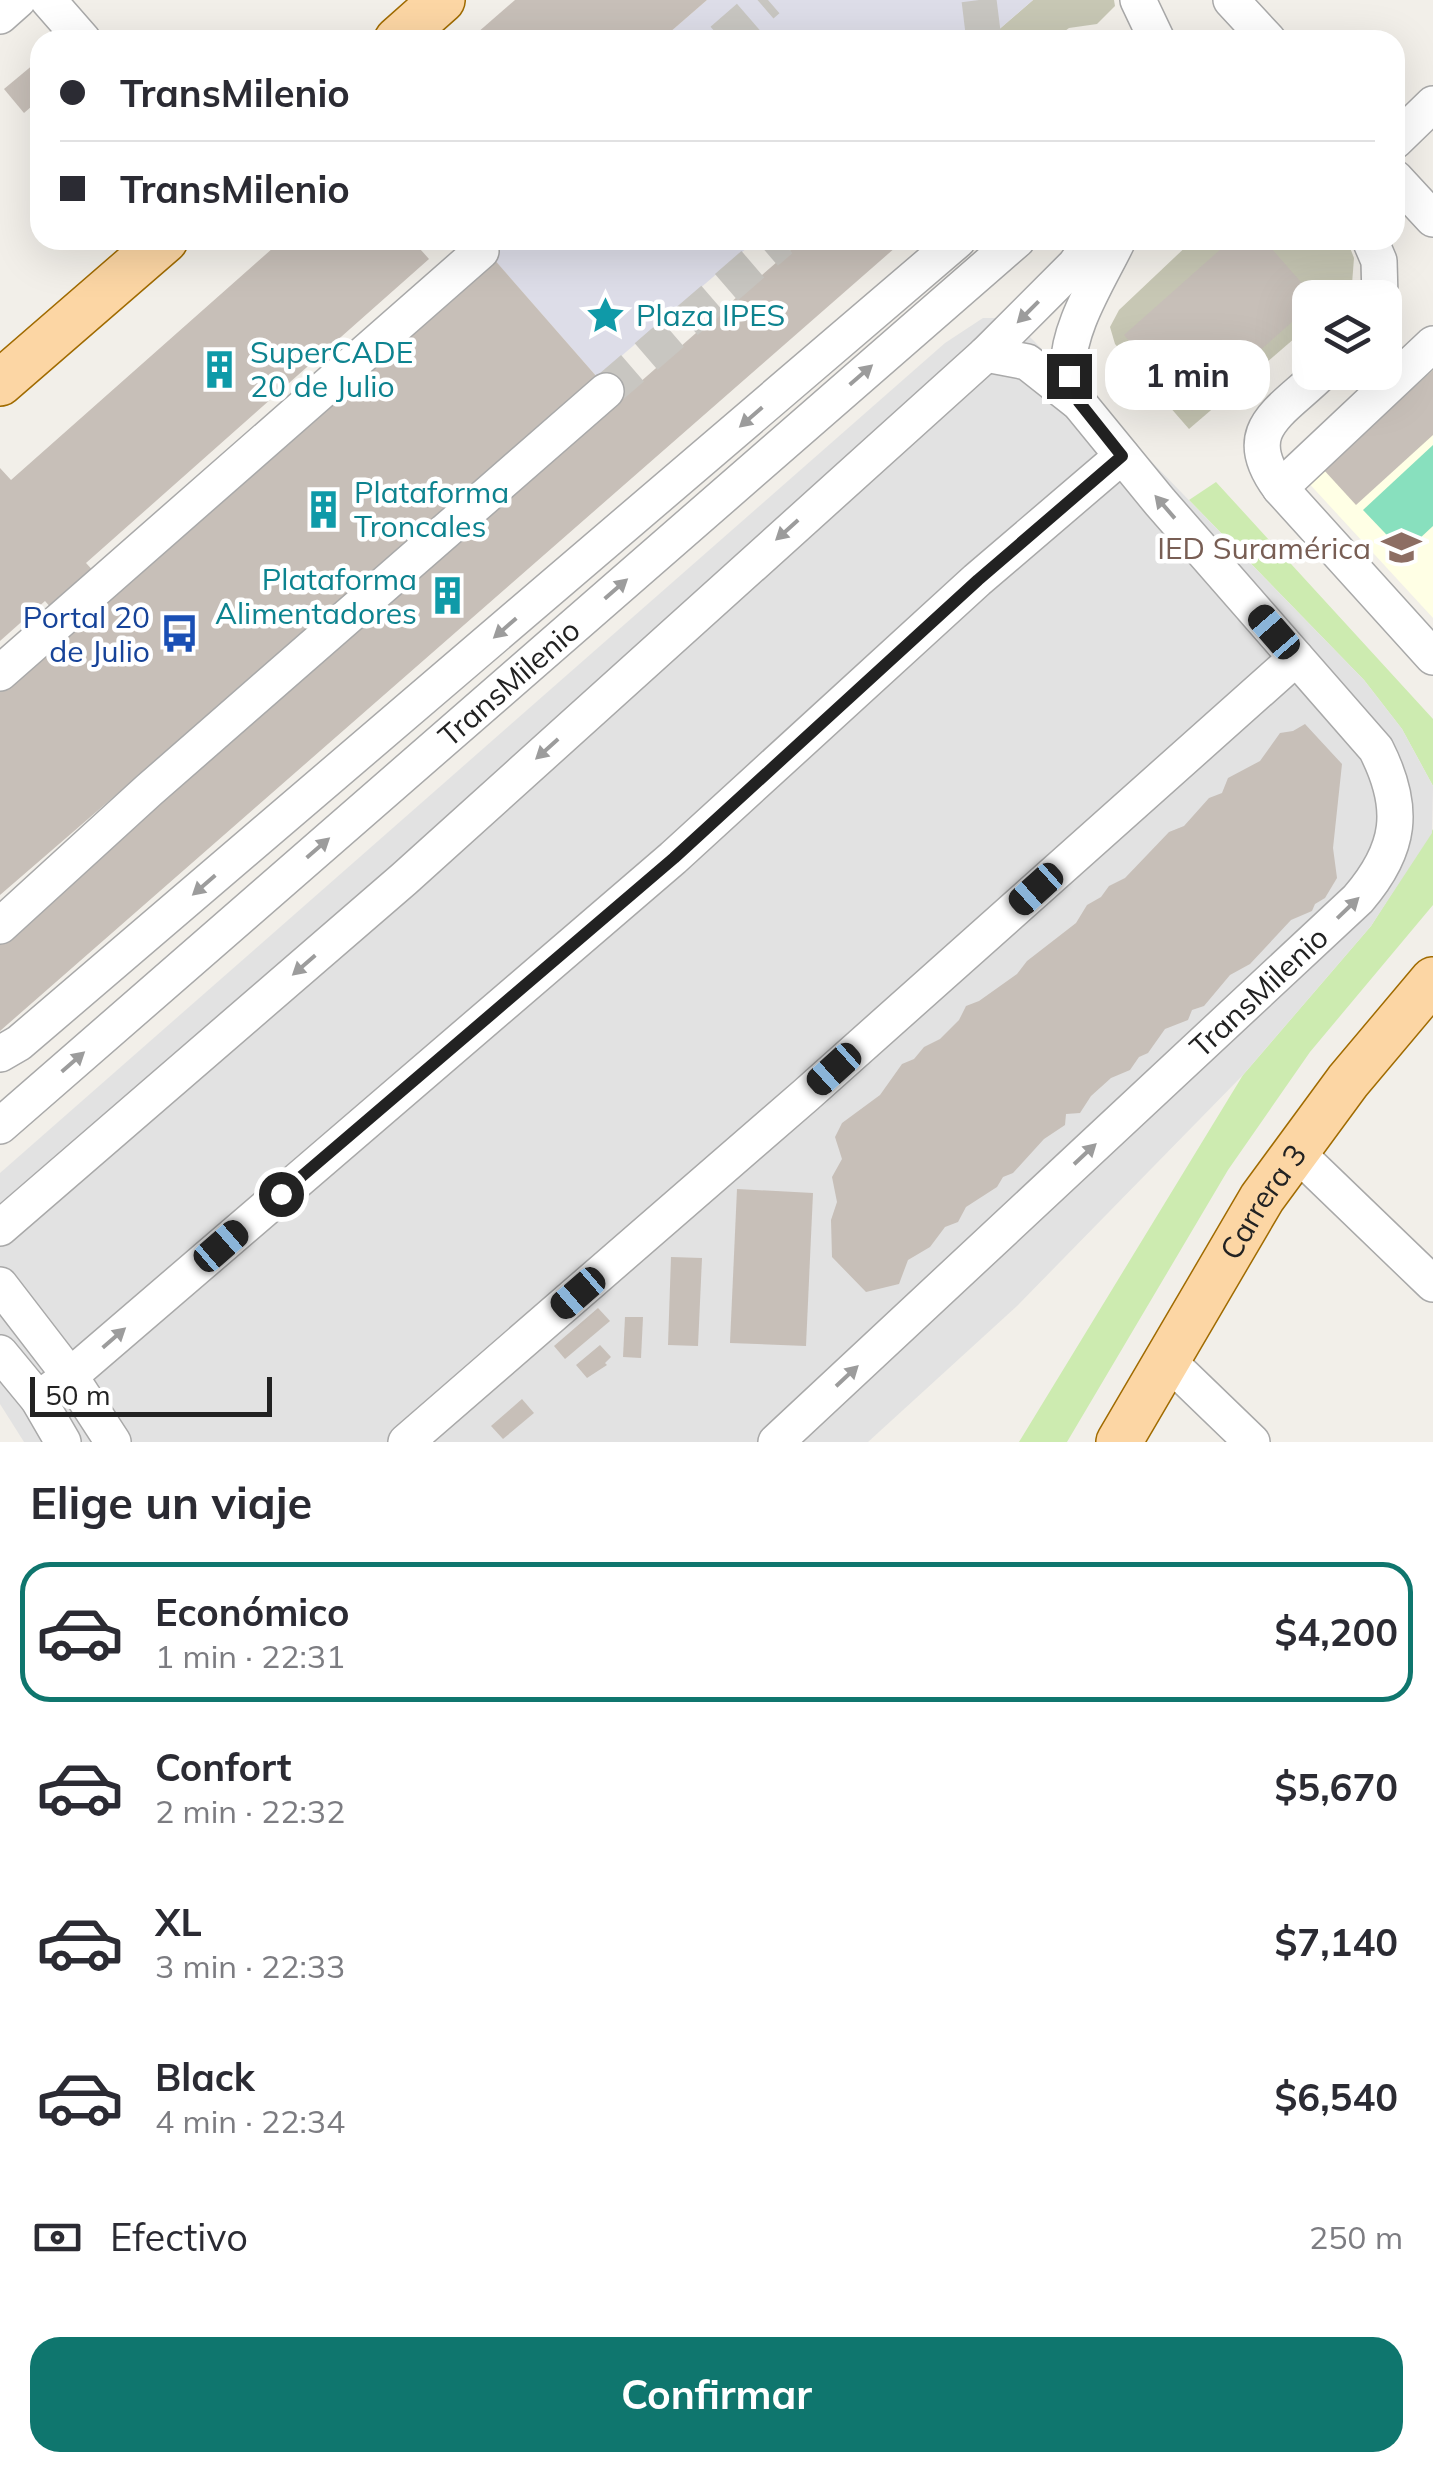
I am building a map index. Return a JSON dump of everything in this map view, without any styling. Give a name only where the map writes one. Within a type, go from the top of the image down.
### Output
[{"type":"main road","points":[[0,383],[153,250]]},
{"type":"main road","name":"Carrera 3","points":[[1119,1442],[1262,1198],[1348,1081],[1433,980]]},
{"type":"street","points":[[0,16],[18,0]]},
{"type":"street","points":[[48,0],[74,30]]},
{"type":"street","points":[[1138,0],[1152,30]]},
{"type":"street","points":[[1231,0],[1259,30]]},
{"type":"street","points":[[1405,132],[1433,104]]},
{"type":"street","points":[[1405,189],[1433,219]]},
{"type":"street","name":"TransMilenio","points":[[0,1054],[20,1044],[946,250]]},
{"type":"street","name":"TransMilenio","points":[[0,1126],[1006,250]]},
{"type":"street","points":[[0,1228],[404,879],[986,354],[1086,250]]},
{"type":"street","name":"TransMilenio","points":[[1079,402],[1069,376],[1069,354],[1074,333],[1113,250]]},
{"type":"street","points":[[1374,250],[1380,280]]},
{"type":"street","points":[[0,673],[481,251]]},
{"type":"street","points":[[1280,488],[1433,344]]},
{"type":"street","name":"TransMilenio","points":[[776,1442],[1358,899],[1379,874],[1393,840],[1396,810],[1390,778],[1376,749],[1079,402],[1026,362],[986,354]]},
{"type":"street","points":[[1303,390],[1279,412],[1262,439],[1262,460],[1280,488],[1433,657]]},
{"type":"street","points":[[0,926],[148,790],[606,391]]},
{"type":"street","points":[[38,1399],[70,1376],[674,858],[978,580],[1122,456]]},
{"type":"street","points":[[406,1442],[791,1108],[1296,658]]},
{"type":"street","points":[[1296,1152],[1433,1284]]},
{"type":"street","points":[[0,1285],[70,1376],[113,1442]]},
{"type":"street","points":[[0,1353],[38,1399],[63,1442]]},
{"type":"street","points":[[1166,1359],[1252,1442]]},
{"type":"shaded area","points":[[707,0],[1033,0],[998,30],[672,30]]},
{"type":"shaded area","points":[[1033,0],[1114,0],[1115,6],[1097,24],[1066,30],[998,30]]},
{"type":"shaded area","name":"Plaza IPES","points":[[486,250],[744,250],[597,377]]},
{"type":"shaded area","points":[[1182,250],[1351,250],[1354,258],[1352,280],[1292,280],[1292,340],[1189,429],[1115,344],[1110,327],[1119,310]]},
{"type":"shaded area","points":[[983,318],[1010,318],[1033,340],[1364,680],[1402,729],[1433,786],[1432,833],[1371,926],[1243,1075],[1017,1306],[868,1442],[24,1442],[0,1404],[0,1173],[945,343]]},
{"type":"shaded area","name":"IED Suramérica","points":[[1433,360],[1433,618],[1304,478]]},
{"type":"green space","points":[[1433,445],[1433,526],[1404,553],[1363,510]]},
{"type":"green space","points":[[1216,482],[1433,719],[1433,786],[1402,729],[1364,680],[1189,500]]},
{"type":"green space","points":[[1433,829],[1433,905],[1310,1052],[1228,1170],[1067,1442],[1019,1442],[1243,1075],[1371,926]]},
{"type":"building","points":[[515,0],[707,0],[672,30],[480,30]]},
{"type":"building","points":[[30,67],[30,108],[24,113],[4,89]]},
{"type":"building","name":"Portal 20 de Julio","points":[[271,250],[421,250],[429,259],[86,563],[110,589],[493,258],[597,377],[581,434],[791,250],[893,250],[0,1031],[0,942],[206,763],[183,737],[0,895],[0,686],[68,627],[45,601],[0,641],[0,468],[11,480]],"holes":[[[538,429],[233,738],[210,713]]]},
{"type":"building","points":[[1220,250],[1273,250],[1299,280],[1292,280],[1292,322],[1192,411],[1124,335]]},
{"type":"building","points":[[1433,370],[1433,435],[1356,505],[1323,469]]},
{"type":"building","points":[[1305,724],[1342,764],[1333,848],[1337,878],[1325,898],[1312,911],[1291,920],[1250,964],[1230,975],[1204,1006],[1192,1010],[1188,1020],[1165,1029],[1148,1053],[1139,1057],[1130,1070],[1111,1078],[1091,1096],[1080,1113],[1066,1114],[1065,1125],[1044,1139],[997,1187],[966,1207],[958,1222],[945,1227],[930,1247],[908,1260],[899,1284],[866,1292],[832,1257],[831,1220],[837,1202],[832,1177],[842,1159],[835,1137],[842,1123],[880,1095],[902,1064],[940,1039],[959,1020],[966,1006],[1017,974],[1027,961],[1076,923],[1087,905],[1125,878],[1169,832],[1184,826],[1209,798],[1222,793],[1228,778],[1260,761],[1280,733]]},
{"type":"building","points":[[737,1189],[813,1193],[806,1346],[730,1343]]},
{"type":"building","points":[[671,1257],[702,1258],[698,1346],[668,1345]]},
{"type":"building","points":[[598,1308],[610,1321],[565,1359],[554,1346]]},
{"type":"building","points":[[625,1317],[643,1317],[641,1358],[623,1357]]},
{"type":"building","points":[[600,1345],[611,1357],[607,1365],[587,1378],[576,1365]]},
{"type":"building","points":[[522,1399],[534,1413],[503,1439],[491,1426]]},
{"type":"tunnel","points":[[734,30],[768,0]]},
{"type":"tunnel","points":[[979,0],[983,30]]},
{"type":"tunnel","points":[[606,391],[769,250]]},
{"type":"place","name":"Plaza IPES","points":[[606,315]]},
{"type":"place","name":"SuperCADE 20 de Julio","points":[[220,369]]},
{"type":"place","name":"Plataforma Troncales","points":[[324,509]]},
{"type":"place","name":"IED Suramérica","points":[[1401,548]]},
{"type":"place","name":"Plataforma Alimentadores","points":[[447,596]]},
{"type":"place","name":"Portal 20 de Julio","points":[[180,634]]},
{"type":"route","points":[[281,1194],[674,858],[978,580],[1122,456],[1079,402],[1069,376]]}]
